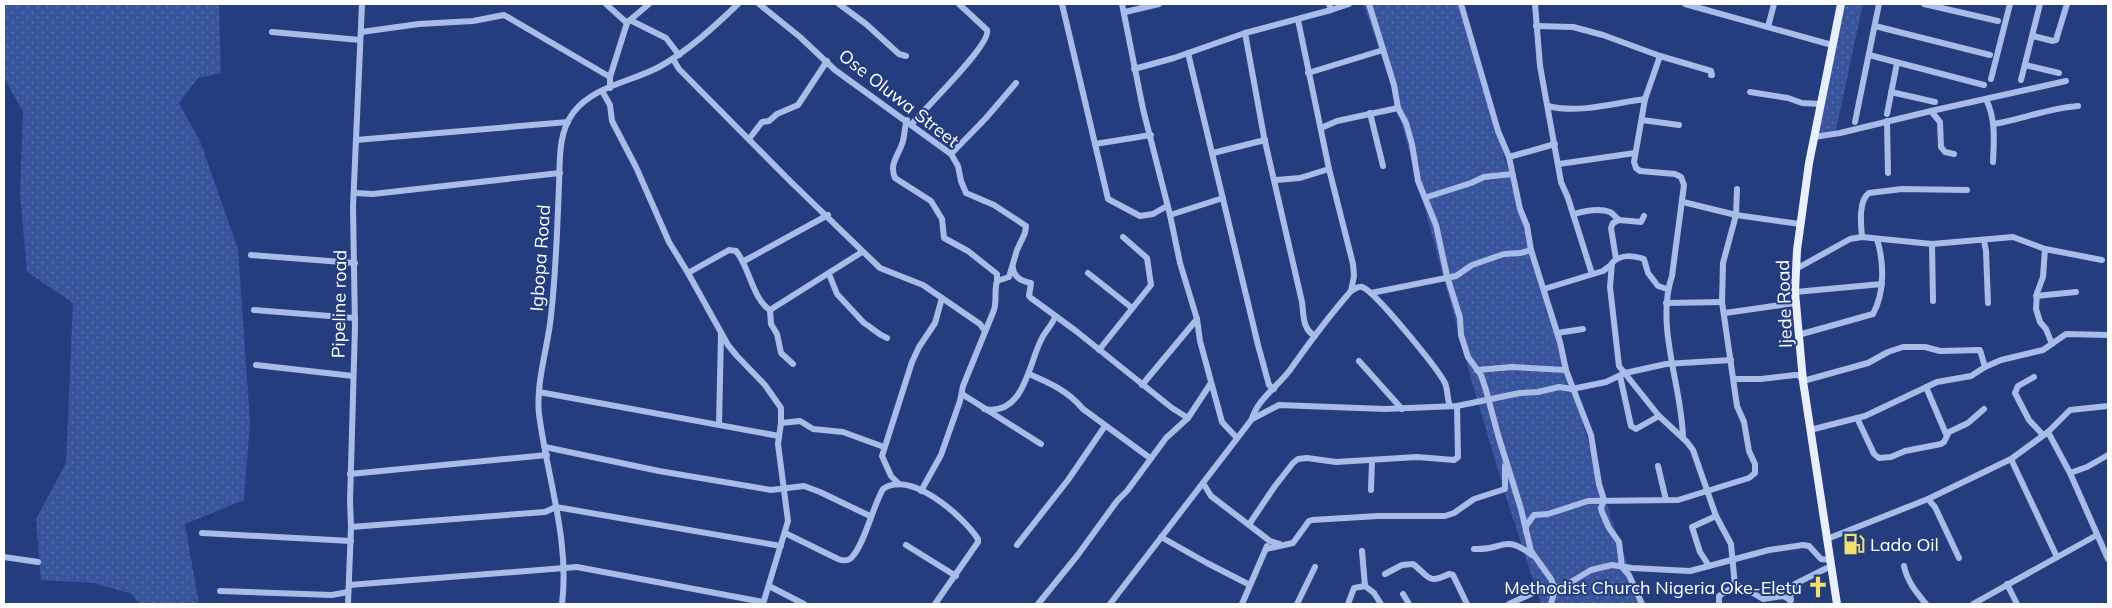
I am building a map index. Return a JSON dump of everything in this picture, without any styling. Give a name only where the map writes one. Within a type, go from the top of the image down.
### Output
[{"type":"main road","name":"Ijede Road","points":[[1837,604],[1810,430],[1798,335],[1795,292],[1800,224],[1820,104],[1841,4]]},
{"type":"street","name":"Pipeline road","points":[[348,604],[352,527],[350,474],[355,318],[353,207],[362,4]]},
{"type":"street","points":[[606,4],[628,21],[666,38],[685,75],[880,268],[924,285],[980,324],[985,331]]},
{"type":"street","points":[[610,88],[610,77],[628,21],[649,4]]},
{"type":"street","name":"Igbopa Road","points":[[562,604],[563,568],[556,507],[539,414],[539,392],[547,349],[555,273],[560,148],[568,122],[581,103],[602,91],[658,68],[676,57],[738,4]]},
{"type":"street","name":"Ose Oluwa Street","points":[[759,4],[854,85],[909,122],[951,154],[958,166],[966,193],[994,205],[1026,226],[1012,264]]},
{"type":"street","points":[[839,4],[866,24],[899,54],[906,56]]},
{"type":"street","points":[[921,491],[941,455],[996,303],[997,274],[968,251],[944,238],[942,219],[931,201],[894,178],[892,168],[897,153],[903,144],[909,122],[962,71],[987,37],[987,30],[959,4]]},
{"type":"street","points":[[1062,4],[1110,200],[1140,216],[1153,214],[1167,206]]},
{"type":"street","points":[[1122,4],[1134,69],[1180,263],[1197,319],[1200,341],[1222,422],[1237,438]]},
{"type":"street","points":[[1125,12],[1159,4]]},
{"type":"street","points":[[1134,69],[1245,33],[1298,20],[1330,7],[1349,4]]},
{"type":"street","points":[[1369,4],[1394,85],[1398,108],[1406,123],[1412,144],[1418,181],[1436,226],[1459,314],[1461,334],[1468,357],[1480,372],[1533,556]]},
{"type":"street","points":[[1461,4],[1498,131],[1509,157],[1520,209],[1527,226],[1566,370],[1591,435],[1599,484],[1604,500],[1601,508],[1609,528],[1619,542],[1622,567]]},
{"type":"street","points":[[1535,4],[1540,66],[1562,188],[1574,214],[1592,274]]},
{"type":"street","points":[[1685,4],[1832,45]]},
{"type":"street","points":[[1716,12],[1718,4]]},
{"type":"street","points":[[1768,27],[1774,4]]},
{"type":"street","points":[[1855,122],[1879,4]]},
{"type":"street","points":[[1924,4],[1998,21]]},
{"type":"street","points":[[1991,80],[2010,4]]},
{"type":"street","points":[[2021,80],[2040,4]]},
{"type":"street","points":[[2033,36],[2056,40],[2067,4]]},
{"type":"street","points":[[361,32],[419,24],[473,21],[504,15],[610,77]]},
{"type":"street","points":[[1110,604],[1252,419],[1259,405],[1274,389],[1351,290],[1354,276],[1353,264],[1329,169],[1298,20]]},
{"type":"street","points":[[1536,26],[1573,27],[1603,35],[1660,56],[1711,71],[1711,75]]},
{"type":"street","points":[[1875,26],[1990,54]]},
{"type":"street","points":[[272,32],[360,40]]},
{"type":"street","points":[[1245,33],[1265,140],[1276,180],[1297,286],[1302,302],[1305,327],[1307,331],[1316,336]]},
{"type":"street","points":[[1308,73],[1382,50]]},
{"type":"street","points":[[1188,53],[1258,345],[1269,385],[1274,389]]},
{"type":"street","points":[[1869,55],[1984,85]]},
{"type":"street","points":[[1660,56],[1645,99],[1634,162],[1636,168],[1640,171],[1675,174],[1681,177],[1684,185],[1672,276],[1667,289],[1666,303],[1672,364],[1681,412],[1683,438]]},
{"type":"street","points":[[750,139],[762,122],[769,121],[777,114],[798,104],[827,61]]},
{"type":"street","points":[[1888,173],[1887,118],[1897,62]]},
{"type":"street","points":[[2024,64],[2060,73]]},
{"type":"street","points":[[1814,137],[1840,133],[1887,118],[1986,100],[2066,81]]},
{"type":"street","points":[[951,154],[983,122],[1016,83]]},
{"type":"street","points":[[220,590],[332,595],[348,589],[577,568],[763,603],[781,546],[788,516],[779,459],[782,412],[778,402],[751,368],[737,356],[721,334],[669,242],[636,167],[612,121],[610,105],[602,91]]},
{"type":"street","points":[[1750,92],[1788,98],[1802,103],[1820,104]]},
{"type":"street","points":[[1892,92],[1935,102]]},
{"type":"street","points":[[1548,106],[1560,109],[1593,107],[1645,99]]},
{"type":"street","points":[[1986,100],[1991,109],[1994,124],[1993,162]]},
{"type":"street","points":[[1994,124],[2025,118],[2056,108],[2078,106]]},
{"type":"street","points":[[1321,128],[1337,121],[1398,108]]},
{"type":"street","points":[[1931,111],[1940,122],[1941,147],[1945,152],[1954,154]]},
{"type":"street","points":[[1370,114],[1382,166]]},
{"type":"street","points":[[1642,120],[1679,125]]},
{"type":"street","points":[[356,140],[568,122]]},
{"type":"street","points":[[1095,144],[1151,135]]},
{"type":"street","points":[[1213,153],[1265,140]]},
{"type":"street","points":[[1509,157],[1555,144]]},
{"type":"street","points":[[1558,164],[1635,153]]},
{"type":"street","points":[[1276,180],[1300,178],[1329,169]]},
{"type":"street","points":[[355,193],[373,194],[560,173]]},
{"type":"street","points":[[1426,197],[1484,177],[1512,174]]},
{"type":"street","points":[[1521,509],[1534,516],[1548,514],[1588,501],[1682,499],[1749,478],[1755,473],[1755,464],[1749,451],[1744,422],[1737,406],[1722,302],[1723,263],[1736,215],[1737,188]]},
{"type":"street","points":[[1862,237],[1861,221],[1864,200],[1868,193],[1902,189],[1967,190]]},
{"type":"street","points":[[1170,215],[1223,198]]},
{"type":"street","points":[[1683,202],[1736,215],[1800,224]]},
{"type":"street","points":[[1574,214],[1588,211],[1606,211],[1613,214],[1619,220]]},
{"type":"street","points":[[744,261],[828,215]]},
{"type":"street","points":[[1616,259],[1611,228],[1613,223],[1619,220],[1641,222],[1644,216]]},
{"type":"street","points":[[1796,269],[1850,239],[1862,237],[1932,244],[1984,241],[2013,236],[2045,249],[2102,260]]},
{"type":"street","points":[[1100,350],[1151,285],[1147,258],[1123,237]]},
{"type":"street","points":[[1798,335],[1872,314],[1882,284],[1881,255],[1877,239]]},
{"type":"street","points":[[1984,241],[1988,303]]},
{"type":"street","points":[[1932,244],[1933,301]]},
{"type":"street","points":[[2045,249],[2042,277],[2036,296],[2037,313],[2052,344]]},
{"type":"street","points":[[688,273],[729,250],[736,251],[744,261],[753,286],[763,305],[770,310]]},
{"type":"street","points":[[1371,293],[1448,276],[1456,276],[1467,268],[1504,254],[1532,250]]},
{"type":"street","points":[[770,310],[862,252]]},
{"type":"street","points":[[251,255],[355,263]]},
{"type":"street","points":[[1544,289],[1608,270],[1616,259],[1631,256],[1644,259],[1648,273],[1658,286],[1663,286],[1667,289]]},
{"type":"street","points":[[997,282],[1009,278],[1012,264]]},
{"type":"street","points":[[1012,264],[1014,274],[1021,281],[1031,283],[1029,296],[1031,298],[1100,350],[1142,385],[1188,418]]},
{"type":"street","points":[[1608,270],[1619,366],[1630,426],[1636,430],[1659,416]]},
{"type":"street","points":[[1088,273],[1132,308]]},
{"type":"street","points":[[829,274],[837,294],[875,333],[887,338]]},
{"type":"street","points":[[1795,292],[1882,284]]},
{"type":"street","points":[[1250,523],[1275,486],[1298,459],[1336,462],[1417,457],[1454,460],[1458,456],[1459,444],[1454,406],[1438,373],[1371,293],[1363,287],[1351,290]]},
{"type":"street","points":[[2036,296],[2076,292]]},
{"type":"street","points":[[935,604],[956,576],[978,542],[978,538],[945,505],[921,491],[899,484],[892,479],[882,460],[884,447],[912,362],[919,347],[936,323],[942,298]]},
{"type":"street","points":[[1666,303],[1722,302]]},
{"type":"street","points":[[1725,313],[1795,302]]},
{"type":"street","points":[[254,310],[355,318]]},
{"type":"street","points":[[770,310],[771,324],[777,334],[781,353],[793,364]]},
{"type":"street","points":[[984,409],[999,410],[1014,400],[1029,374],[1041,340],[1050,328],[1055,316]]},
{"type":"street","points":[[1142,385],[1197,319]]},
{"type":"street","points":[[1557,333],[1583,329]]},
{"type":"street","points":[[719,425],[721,334]]},
{"type":"street","points":[[1810,430],[1871,414],[1942,380],[1971,376],[1985,367],[2008,358],[2042,350],[2066,334],[2108,335]]},
{"type":"street","points":[[1734,379],[1761,379],[1795,375],[1804,381],[1868,363],[1903,346],[1925,347],[1940,351],[1980,350],[1985,367]]},
{"type":"street","points":[[1252,419],[1279,405],[1402,409],[1454,406],[1520,393],[1538,392],[1555,388],[1572,389],[1672,364],[1731,360]]},
{"type":"street","points":[[1359,361],[1402,409]]},
{"type":"street","points":[[256,366],[353,376]]},
{"type":"street","points":[[1480,372],[1492,367],[1566,370]]},
{"type":"street","points":[[1029,374],[1056,386],[1105,426],[1150,458]]},
{"type":"street","points":[[1622,375],[1693,450],[1716,516],[1731,544],[1735,586]]},
{"type":"street","points":[[2034,377],[2018,386],[2015,390],[2029,420],[2045,433],[2070,473],[2108,559]]},
{"type":"street","points":[[1038,604],[1117,501],[1128,491],[1166,438],[1188,418],[1212,383]]},
{"type":"street","points":[[1858,418],[1874,454],[1880,458],[1941,444],[1944,442],[1946,434],[1926,387]]},
{"type":"street","points":[[539,392],[779,436]]},
{"type":"street","points":[[962,394],[1041,444]]},
{"type":"street","points":[[1827,539],[1928,499],[2011,458],[2045,433],[2070,410],[2108,406]]},
{"type":"street","points":[[1946,434],[1968,423],[1984,409]]},
{"type":"street","points":[[781,423],[800,422],[813,429],[843,432],[884,447]]},
{"type":"street","points":[[1017,545],[1068,480],[1105,426]]},
{"type":"street","points":[[545,447],[687,476],[770,490],[804,486],[870,516]]},
{"type":"street","points":[[350,474],[547,455]]},
{"type":"street","points":[[2070,473],[2087,467],[2108,455]]},
{"type":"street","points":[[2011,458],[2057,557]]},
{"type":"street","points":[[1505,460],[1505,489]]},
{"type":"street","points":[[1371,490],[1372,461]]},
{"type":"street","points":[[1658,466],[1666,500]]},
{"type":"street","points":[[1203,483],[1211,496],[1250,523],[1270,541],[1281,545]]},
{"type":"street","points":[[785,532],[838,559],[847,560],[852,558],[861,542],[882,489],[899,484]]},
{"type":"street","points":[[1266,549],[1293,543],[1308,521],[1312,520],[1378,516],[1444,516],[1454,513],[1474,499],[1505,489],[1515,494]]},
{"type":"street","points":[[1928,499],[1934,507],[1959,558]]},
{"type":"street","points":[[352,527],[545,512],[556,507],[781,546]]},
{"type":"street","points":[[1526,532],[1526,526],[1534,516]]},
{"type":"street","points":[[1709,566],[1700,552],[1692,527],[1716,516]]},
{"type":"street","points":[[202,533],[351,541]]},
{"type":"street","points":[[1973,604],[2097,535]]},
{"type":"street","points":[[1161,537],[1250,585]]},
{"type":"street","points":[[1242,604],[1270,541]]},
{"type":"street","points":[[1474,549],[1481,550],[1506,542],[1522,548],[1533,556],[1551,579],[1554,589],[1550,604]]},
{"type":"street","points":[[1510,604],[1535,592],[1566,585],[1591,570],[1612,565],[1631,571],[1690,571],[1770,550],[1807,545],[1821,558],[1830,563],[1795,584],[1791,590],[1790,602]]},
{"type":"street","points":[[906,546],[956,576]]},
{"type":"street","points":[[1362,551],[1365,586],[1374,593],[1380,604]]},
{"type":"street","points":[[4,557],[38,562]]},
{"type":"street","points":[[1385,574],[1402,565],[1413,564],[1430,579],[1437,580],[1449,574],[1452,575],[1467,604]]},
{"type":"street","points":[[1904,566],[1908,580],[1926,604]]},
{"type":"street","points":[[1297,604],[1315,567]]},
{"type":"street","points":[[1631,571],[1642,604]]},
{"type":"street","points":[[2007,584],[2017,604]]},
{"type":"street","points":[[769,586],[804,604]]},
{"type":"street","points":[[1348,604],[1354,588],[1365,586]]},
{"type":"street","points":[[1719,604],[1719,596],[1735,586],[1745,588],[1763,601],[1783,596],[1790,602]]},
{"type":"street","points":[[1403,594],[1409,604]]},
{"type":"shaded area","points":[[4,4],[219,4],[221,73],[198,78],[179,103],[200,141],[238,249],[250,422],[244,500],[185,524],[199,604],[139,604],[132,594],[94,583],[41,580],[36,519],[66,463],[73,303],[27,272],[20,193],[23,112],[4,78]]},
{"type":"shaded area","points":[[1363,4],[1459,4],[1610,515],[1642,604],[1541,604],[1473,386],[1389,77]]},
{"type":"shaded area","points":[[1845,4],[1863,4],[1836,130],[1818,133]]},
{"type":"place","name":"Lado Oil","points":[[1854,544]]},
{"type":"place","name":"Methodist Church Nigeria Oke-Eletu","points":[[1818,587]]}]
